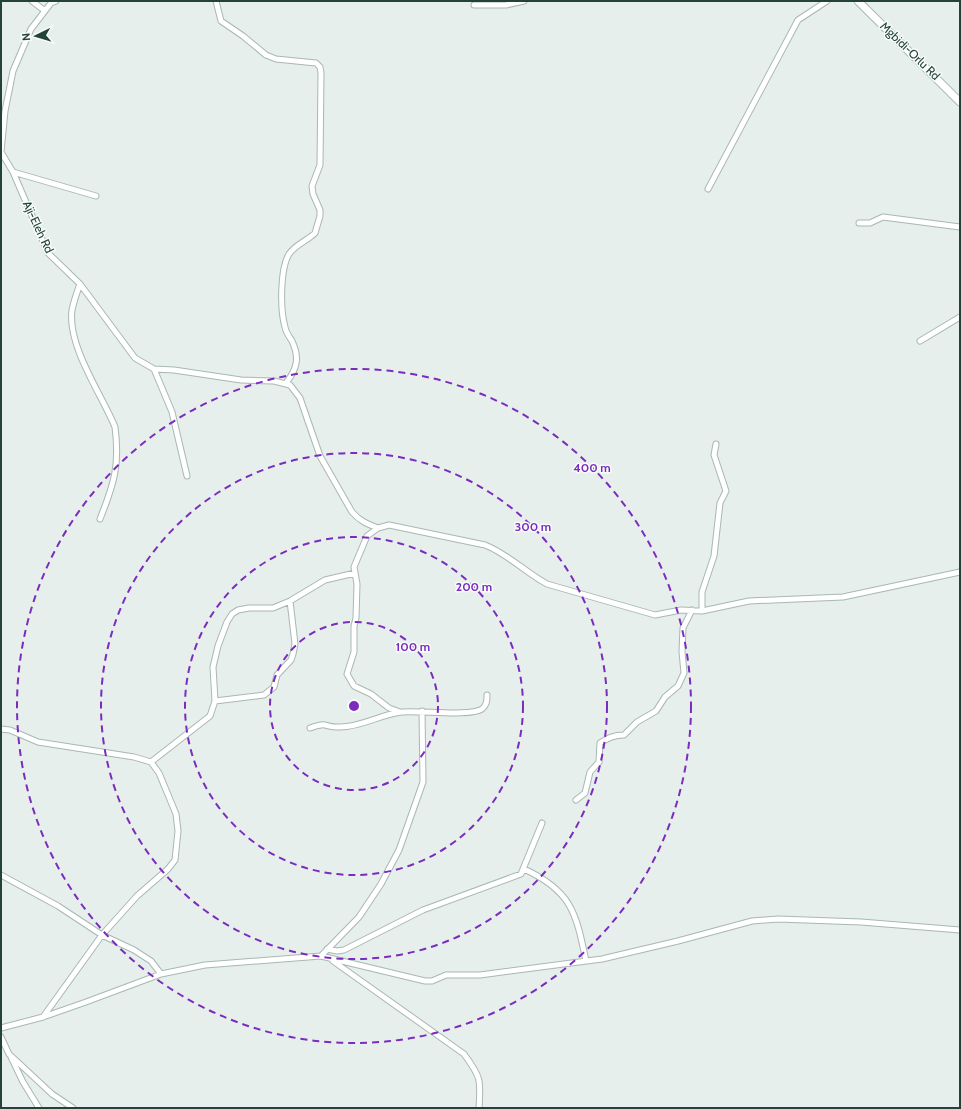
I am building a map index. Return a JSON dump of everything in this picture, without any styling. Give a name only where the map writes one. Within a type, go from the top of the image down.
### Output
[{"type":"main road","name":"Mgbidi-Orlu Rd","points":[[858,1],[938,78],[960,102]]},
{"type":"street","points":[[32,1],[45,11]]},
{"type":"street","name":"Aji-Eleh Rd","points":[[56,1],[51,3],[31,29],[13,71],[5,111],[1,152],[13,172],[48,253],[80,284],[135,358],[154,370]]},
{"type":"street","points":[[216,1],[221,21],[243,36],[266,56],[276,59],[316,63],[320,67],[320,165],[312,186],[320,216],[315,233],[310,238],[300,242],[290,253],[283,271],[284,326],[296,352],[297,359],[294,373],[286,383]]},
{"type":"street","points":[[474,5],[506,5],[524,1]]},
{"type":"street","points":[[708,189],[798,20],[827,1]]},
{"type":"street","points":[[13,172],[96,196]]},
{"type":"street","points":[[859,223],[870,223],[883,217],[960,227]]},
{"type":"street","points":[[80,284],[72,311],[73,326],[79,352],[94,386],[113,422],[117,438],[118,456],[115,478],[100,519]]},
{"type":"street","points":[[920,341],[960,317]]},
{"type":"street","points":[[187,476],[172,412],[154,370],[174,370],[241,380],[286,383],[295,389],[300,398],[320,456],[352,512],[358,519],[367,525],[378,528]]},
{"type":"street","points":[[702,611],[702,592],[714,556],[720,503],[726,491],[714,455],[716,444]]},
{"type":"street","points":[[400,712],[389,708],[371,694],[354,686],[347,674],[354,652],[354,626],[357,612],[354,567],[367,536],[378,528],[389,525],[485,545],[496,549],[531,576],[547,584],[655,615],[692,610],[702,611],[749,601],[843,597],[960,572]]},
{"type":"street","points":[[151,762],[210,716],[215,701],[213,667],[218,646],[227,622],[232,614],[238,610],[249,608],[273,608],[290,601],[326,580],[355,573]]},
{"type":"street","points":[[215,701],[264,695],[274,687],[278,675],[291,660],[295,644],[290,601]]},
{"type":"street","points":[[576,800],[585,793],[590,772],[599,762],[600,743],[614,736],[624,735],[637,722],[656,711],[665,697],[678,686],[684,673],[682,652],[683,628],[692,610]]},
{"type":"street","points":[[310,728],[324,724],[338,728],[351,726],[400,712],[422,710],[455,712],[482,709],[486,703],[487,695]]},
{"type":"street","points":[[321,956],[358,917],[381,884],[399,850],[423,782],[422,710]]},
{"type":"street","points":[[1,729],[10,730],[38,742],[134,757],[151,762],[159,773],[176,814],[178,831],[175,860],[168,869],[137,896],[102,935],[43,1017]]},
{"type":"street","points":[[327,949],[337,951],[351,947],[423,910],[521,874],[542,823]]},
{"type":"street","points":[[524,869],[535,874],[553,887],[565,899],[572,909],[578,924],[586,962]]},
{"type":"street","points":[[1,875],[58,906],[102,935],[134,950],[151,962],[161,974]]},
{"type":"street","points":[[1,1028],[43,1017],[161,974],[205,965],[321,956],[425,981],[432,981],[446,975],[480,975],[586,962],[678,941],[752,921],[778,919],[861,922],[960,930]]},
{"type":"street","points":[[330,959],[464,1054],[477,1072],[480,1086],[479,1108]]},
{"type":"street","points":[[1,1036],[23,1082],[40,1108]]},
{"type":"street","points":[[9,1054],[52,1094],[72,1108]]}]
